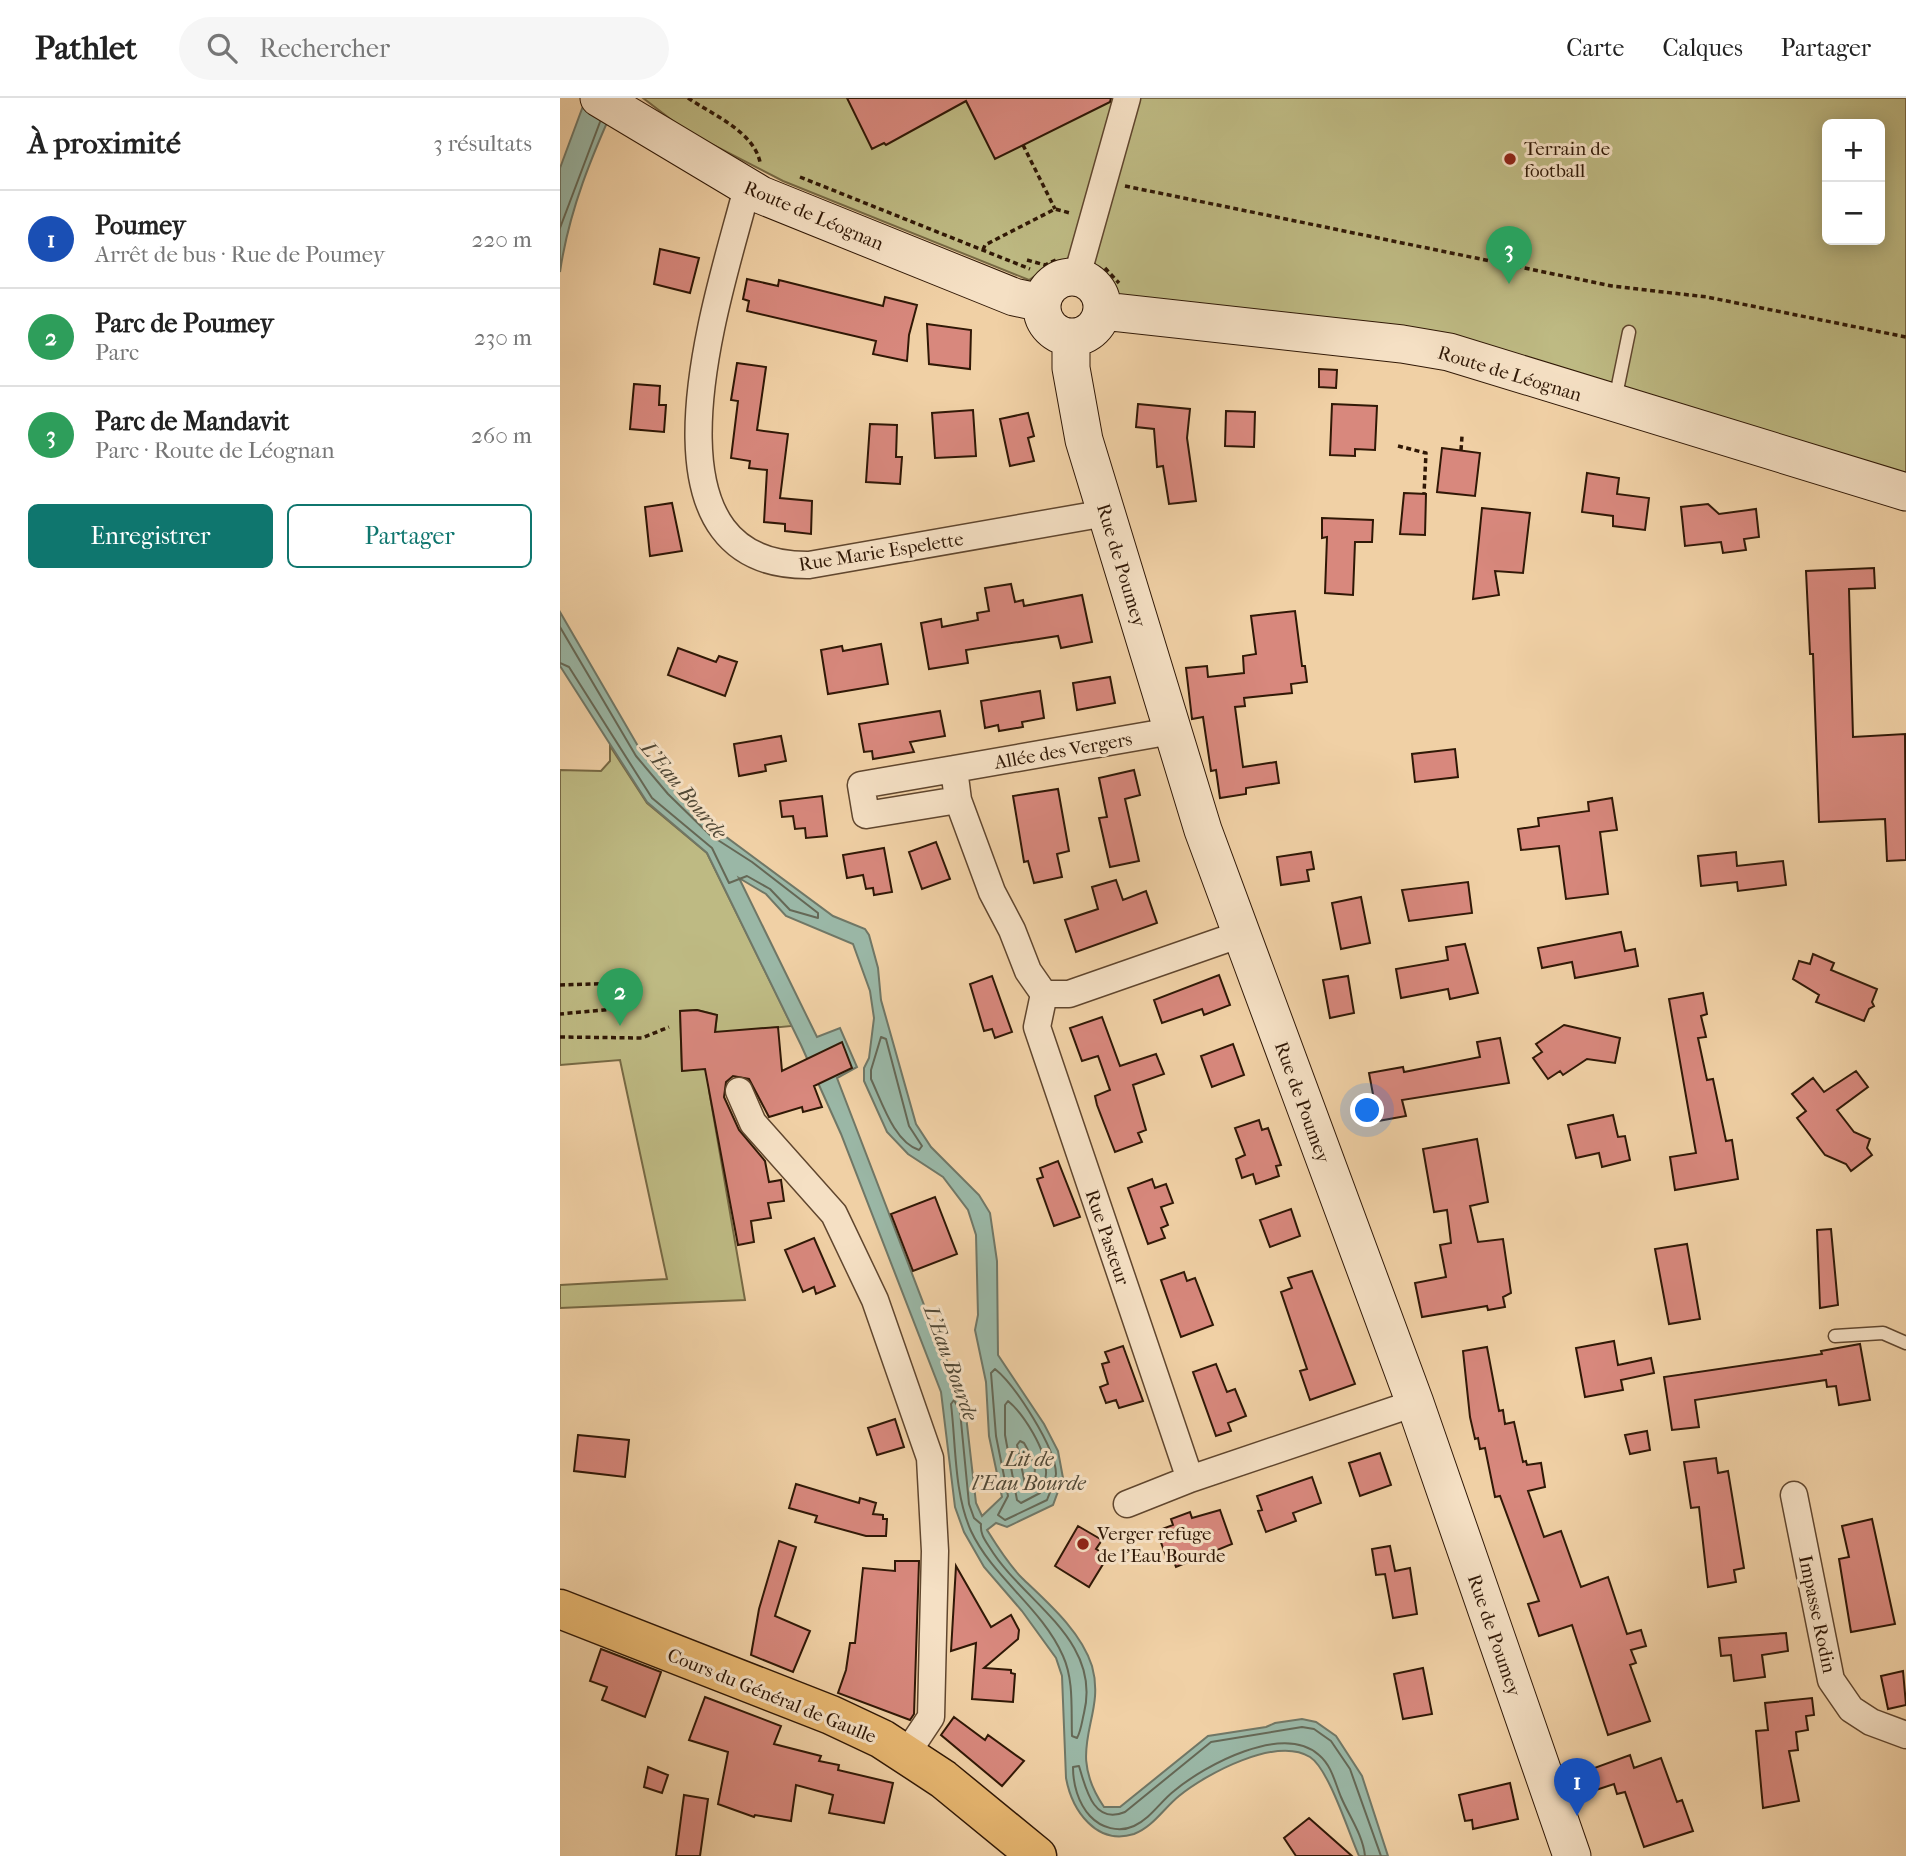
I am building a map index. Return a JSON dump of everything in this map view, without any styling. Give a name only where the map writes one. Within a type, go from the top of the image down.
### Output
[{"type":"main road","name":"Cours du Général de Gaulle","points":[[560,1609],[831,1715],[907,1754],[943,1779],[1037,1856]]},
{"type":"street","points":[[1057,288],[1086,279],[1099,292],[1103,311],[1100,320],[1088,333],[1071,337],[1061,335],[1046,322],[1057,288],[1092,219],[1127,98]]},
{"type":"street","name":"Route de Léognan","points":[[612,106],[754,171],[791,208],[1014,298],[1057,288]]},
{"type":"street","name":"Rue Marie Espelette","points":[[754,171],[707,341],[697,419],[703,473],[711,507],[721,525],[747,552],[774,563],[809,565],[1106,513]]},
{"type":"street","name":"Route de Léognan","points":[[1103,311],[1449,352],[1614,405],[1906,492]]},
{"type":"street","name":"Rue de Poumey","points":[[1071,337],[1069,353],[1076,400],[1106,513],[1203,830],[1415,1403],[1572,1856]]},
{"type":"street","name":"Allée des Vergers","points":[[958,800],[866,815],[861,785],[1172,731]]},
{"type":"street","points":[[954,769],[958,800],[992,892],[1012,930],[1028,971],[1044,994],[1069,994],[1241,934]]},
{"type":"street","name":"Rue Pasteur","points":[[1044,994],[1037,1027],[1190,1479]]},
{"type":"street","points":[[739,1091],[753,1123],[834,1213],[875,1300],[930,1458],[935,1551],[931,1717],[907,1754]]},
{"type":"street","points":[[1127,1504],[1190,1479],[1415,1403]]},
{"type":"street","name":"Impasse Rodin","points":[[1794,1495],[1831,1680],[1851,1709],[1871,1722],[1906,1735]]},
{"type":"lane","points":[[1614,405],[1629,332]]},
{"type":"lane","points":[[1835,1336],[1883,1332],[1906,1343]]},
{"type":"path","points":[[688,98],[732,125],[758,152],[754,171]]},
{"type":"path","points":[[1023,145],[1055,209]]},
{"type":"path","points":[[791,175],[811,180],[1030,269],[1057,288]]},
{"type":"path","points":[[1102,181],[1612,286],[1707,297],[1906,337]]},
{"type":"path","points":[[983,250],[985,245],[1055,209],[1092,219]]},
{"type":"path","points":[[1461,450],[1462,436]]},
{"type":"path","points":[[1398,446],[1426,453],[1424,494]]},
{"type":"path","points":[[560,985],[624,983],[629,988],[631,1000],[626,1008],[617,1011],[560,1014]]},
{"type":"path","points":[[560,1037],[642,1038],[669,1027]]},
{"type":"shaded area","points":[[643,98],[1906,98],[1906,478],[1414,332],[1120,299],[1102,273],[1080,262],[1056,265],[1029,280],[783,181],[686,131]]},
{"type":"shaded area","points":[[610,746],[647,803],[707,853],[792,1026],[715,1033],[717,1015],[697,1010],[680,1011],[682,1071],[718,1067],[709,1090],[745,1300],[560,1308],[560,1285],[667,1279],[620,1060],[560,1065],[560,770],[601,771],[610,761]]},
{"type":"water","points":[[586,98],[618,98],[583,183],[569,227],[560,272],[560,168]]},
{"type":"water","name":"Lit de l'Eau Bourde","points":[[560,612],[642,753],[698,816],[833,916],[865,929],[869,935],[878,968],[881,1000],[916,1124],[931,1147],[979,1195],[990,1213],[997,1261],[998,1355],[1044,1424],[1058,1451],[1063,1478],[1053,1505],[1007,1527],[996,1523],[987,1530],[1012,1567],[1072,1629],[1087,1653],[1095,1685],[1086,1750],[1087,1767],[1092,1786],[1104,1807],[1120,1807],[1208,1736],[1302,1719],[1316,1722],[1336,1736],[1362,1776],[1388,1856],[1359,1856],[1324,1774],[1310,1757],[1296,1752],[1261,1754],[1223,1768],[1191,1787],[1147,1827],[1134,1834],[1108,1835],[1097,1830],[1080,1813],[1066,1778],[1062,1676],[1056,1658],[1022,1611],[984,1567],[964,1532],[955,1507],[941,1392],[841,1134],[801,1045],[707,853],[647,802],[560,666]],"holes":[[[739,878],[766,894],[786,916],[853,944],[870,991],[874,1018],[864,1081],[887,1132],[908,1154],[943,1177],[968,1210],[976,1235],[978,1315],[975,1330],[986,1382],[989,1436],[1002,1497],[982,1516],[976,1503],[964,1398],[939,1344],[837,1078],[857,1067],[840,1028],[817,1037]]]},
{"type":"building","points":[[847,98],[1111,98],[1110,102],[995,159],[966,101],[886,145],[884,143],[872,149]]},
{"type":"building","points":[[660,249],[699,258],[690,293],[654,284]]},
{"type":"building","points":[[747,279],[778,286],[779,280],[883,306],[885,297],[917,305],[909,335],[907,361],[873,354],[876,341],[747,311],[749,301],[743,299]]},
{"type":"building","points":[[927,324],[971,330],[970,369],[929,364]]},
{"type":"building","points":[[737,363],[766,367],[757,430],[788,434],[780,498],[812,501],[811,534],[785,531],[785,524],[764,522],[767,470],[749,468],[750,461],[731,458],[738,401],[731,400]]},
{"type":"building","points":[[1319,369],[1337,370],[1336,388],[1319,387]]},
{"type":"building","points":[[634,384],[660,386],[659,405],[666,405],[664,432],[630,429]]},
{"type":"building","points":[[1138,404],[1190,409],[1187,438],[1196,501],[1169,504],[1163,466],[1157,467],[1154,429],[1136,427]]},
{"type":"building","points":[[1332,404],[1377,406],[1375,450],[1355,449],[1355,456],[1330,455]]},
{"type":"building","points":[[973,410],[976,456],[935,458],[932,413]]},
{"type":"building","points":[[1226,411],[1255,412],[1254,447],[1225,446]]},
{"type":"building","points":[[1028,413],[1034,436],[1028,438],[1034,461],[1010,466],[1000,419]]},
{"type":"building","points":[[870,424],[897,425],[896,457],[902,457],[900,484],[866,482]]},
{"type":"building","points":[[1442,448],[1480,453],[1475,496],[1437,492]]},
{"type":"building","points":[[1587,473],[1619,478],[1617,494],[1649,498],[1645,530],[1613,526],[1613,516],[1582,512]]},
{"type":"building","points":[[1404,493],[1426,494],[1425,535],[1400,534]]},
{"type":"building","points":[[672,503],[682,551],[650,556],[645,507]]},
{"type":"building","points":[[1708,504],[1719,514],[1756,509],[1759,537],[1744,539],[1746,550],[1723,553],[1721,542],[1685,546],[1681,507]]},
{"type":"building","points":[[1482,508],[1530,513],[1523,573],[1495,571],[1499,595],[1473,599]]},
{"type":"building","points":[[1322,518],[1373,520],[1372,542],[1355,542],[1353,595],[1325,593],[1327,537],[1322,538]]},
{"type":"building","points":[[1874,568],[1875,588],[1849,589],[1853,737],[1905,734],[1906,860],[1887,861],[1885,819],[1819,822],[1813,654],[1810,654],[1806,571]]},
{"type":"building","points":[[1011,584],[1015,602],[1023,600],[1024,606],[1082,595],[1092,642],[1061,648],[1058,636],[966,650],[968,663],[929,669],[921,623],[941,619],[942,627],[978,620],[977,613],[989,611],[985,588]]},
{"type":"building","points":[[1295,611],[1302,666],[1305,666],[1307,682],[1291,684],[1292,693],[1244,698],[1245,706],[1235,707],[1243,767],[1276,762],[1279,783],[1246,788],[1246,794],[1220,798],[1216,770],[1211,771],[1203,717],[1192,719],[1186,668],[1207,666],[1208,677],[1244,673],[1243,656],[1256,654],[1251,616]]},
{"type":"building","points":[[881,644],[888,684],[828,694],[821,650],[842,646],[843,651]]},
{"type":"building","points":[[678,648],[716,662],[719,656],[737,662],[725,696],[668,675]]},
{"type":"building","points":[[1110,677],[1115,703],[1077,710],[1073,683]]},
{"type":"building","points":[[1040,691],[1044,718],[1022,722],[1023,727],[999,731],[998,725],[985,728],[981,701]]},
{"type":"building","points":[[940,711],[945,736],[910,742],[914,752],[873,759],[872,751],[864,752],[859,724]]},
{"type":"building","points":[[781,736],[786,761],[765,765],[766,771],[739,776],[734,744]]},
{"type":"building","points":[[1455,749],[1458,777],[1415,782],[1412,754]]},
{"type":"building","points":[[1134,770],[1140,795],[1125,799],[1139,861],[1110,867],[1099,818],[1107,817],[1099,778]]},
{"type":"building","points":[[1058,789],[1069,851],[1057,854],[1062,877],[1034,883],[1028,861],[1024,862],[1013,796]]},
{"type":"building","points":[[822,796],[827,836],[806,838],[805,828],[795,829],[793,816],[782,817],[780,801]]},
{"type":"building","points":[[1612,798],[1617,830],[1600,832],[1608,894],[1566,899],[1559,846],[1521,850],[1518,829],[1539,826],[1538,818],[1589,811],[1588,802]]},
{"type":"building","points":[[936,842],[950,879],[922,889],[909,852]]},
{"type":"building","points":[[884,848],[892,892],[874,895],[873,888],[866,889],[863,875],[847,878],[843,855]]},
{"type":"building","points":[[1311,852],[1314,869],[1307,870],[1309,881],[1281,885],[1277,857]]},
{"type":"building","points":[[1736,852],[1737,866],[1783,861],[1786,885],[1738,891],[1737,882],[1701,886],[1698,856]]},
{"type":"building","points":[[1116,880],[1123,900],[1146,891],[1157,923],[1076,952],[1065,920],[1098,909],[1092,887]]},
{"type":"building","points":[[1468,882],[1472,913],[1409,921],[1402,890]]},
{"type":"building","points":[[1361,897],[1370,943],[1341,949],[1332,903]]},
{"type":"building","points":[[1621,932],[1625,951],[1635,949],[1638,966],[1575,978],[1572,962],[1542,968],[1538,948]]},
{"type":"building","points":[[1465,944],[1478,993],[1450,999],[1448,989],[1401,998],[1396,969],[1448,960],[1446,947]]},
{"type":"building","points":[[1813,954],[1834,963],[1831,970],[1877,989],[1872,1002],[1874,1006],[1869,1009],[1864,1021],[1816,1002],[1819,995],[1793,979],[1799,961],[1810,964]]},
{"type":"building","points":[[1219,975],[1230,1005],[1204,1015],[1202,1009],[1162,1023],[1154,1000]]},
{"type":"building","points":[[992,976],[1012,1032],[995,1038],[992,1029],[984,1031],[970,984]]},
{"type":"building","points":[[1348,976],[1354,1013],[1330,1018],[1323,980]]},
{"type":"building","points":[[1703,993],[1707,1014],[1701,1016],[1706,1037],[1698,1038],[1707,1080],[1713,1079],[1726,1141],[1732,1140],[1738,1179],[1675,1190],[1670,1157],[1696,1153],[1669,999]]},
{"type":"building","points":[[697,1010],[717,1015],[715,1032],[778,1027],[782,1071],[842,1042],[852,1068],[814,1086],[822,1107],[803,1112],[802,1107],[769,1117],[749,1079],[733,1076],[726,1082],[724,1097],[739,1130],[765,1161],[769,1182],[781,1180],[784,1201],[768,1203],[771,1218],[751,1221],[754,1242],[738,1245],[705,1069],[682,1071],[680,1011]]},
{"type":"building","points":[[1102,1017],[1120,1066],[1156,1054],[1164,1074],[1133,1085],[1146,1130],[1138,1133],[1142,1142],[1115,1152],[1095,1096],[1110,1090],[1098,1056],[1082,1061],[1070,1028]]},
{"type":"building","points":[[1564,1025],[1620,1038],[1615,1063],[1587,1059],[1563,1075],[1560,1071],[1548,1079],[1533,1058],[1542,1052],[1536,1044]]},
{"type":"building","points":[[1500,1038],[1509,1083],[1402,1100],[1406,1116],[1378,1121],[1369,1073],[1403,1067],[1404,1072],[1480,1057],[1477,1042]]},
{"type":"building","points":[[1233,1044],[1244,1075],[1212,1087],[1201,1056]]},
{"type":"building","points":[[1856,1071],[1868,1087],[1837,1110],[1854,1132],[1870,1139],[1867,1148],[1872,1155],[1851,1171],[1846,1164],[1825,1155],[1797,1118],[1806,1111],[1792,1094],[1813,1078],[1824,1092]]},
{"type":"building","points":[[1613,1115],[1618,1137],[1625,1136],[1630,1160],[1602,1167],[1599,1153],[1576,1158],[1568,1125]]},
{"type":"building","points":[[1259,1120],[1262,1130],[1268,1128],[1281,1165],[1276,1166],[1279,1176],[1256,1184],[1253,1174],[1242,1178],[1236,1159],[1245,1155],[1235,1128]]},
{"type":"building","points":[[1477,1139],[1488,1202],[1470,1206],[1478,1242],[1503,1239],[1511,1293],[1503,1297],[1505,1307],[1488,1310],[1487,1306],[1422,1317],[1415,1283],[1446,1277],[1440,1245],[1451,1243],[1447,1210],[1434,1212],[1423,1149]]},
{"type":"building","points":[[1058,1161],[1080,1217],[1054,1226],[1037,1179],[1043,1177],[1040,1168]]},
{"type":"building","points":[[1152,1179],[1155,1188],[1166,1184],[1173,1203],[1161,1207],[1168,1225],[1161,1228],[1165,1238],[1148,1244],[1128,1188]]},
{"type":"building","points":[[935,1197],[957,1254],[913,1271],[891,1214]]},
{"type":"building","points":[[1291,1209],[1300,1236],[1270,1247],[1260,1220]]},
{"type":"building","points":[[1831,1229],[1838,1305],[1820,1308],[1817,1230]]},
{"type":"building","points":[[814,1238],[835,1286],[816,1294],[814,1287],[803,1292],[785,1250]]},
{"type":"building","points":[[1687,1244],[1700,1319],[1669,1324],[1655,1249]]},
{"type":"building","points":[[1312,1271],[1355,1384],[1310,1400],[1300,1371],[1307,1369],[1281,1292],[1292,1288],[1288,1278]]},
{"type":"building","points":[[1184,1272],[1187,1281],[1195,1278],[1213,1325],[1181,1337],[1161,1280]]},
{"type":"building","points":[[1614,1341],[1618,1365],[1651,1358],[1654,1373],[1621,1380],[1623,1390],[1585,1397],[1576,1348]]},
{"type":"building","points":[[1860,1344],[1870,1400],[1839,1405],[1836,1386],[1827,1387],[1826,1380],[1695,1400],[1699,1427],[1672,1430],[1664,1377],[1822,1354],[1821,1351]]},
{"type":"building","points":[[1123,1346],[1143,1401],[1119,1408],[1116,1400],[1106,1403],[1100,1387],[1108,1384],[1102,1364],[1109,1362],[1105,1352]]},
{"type":"building","points":[[1487,1347],[1499,1411],[1503,1410],[1505,1424],[1514,1422],[1523,1462],[1526,1461],[1527,1465],[1541,1463],[1545,1487],[1528,1491],[1544,1537],[1561,1531],[1581,1587],[1608,1577],[1627,1634],[1641,1630],[1646,1646],[1631,1650],[1636,1663],[1630,1665],[1650,1721],[1608,1735],[1572,1625],[1539,1636],[1528,1604],[1539,1601],[1500,1496],[1495,1497],[1485,1448],[1480,1449],[1478,1438],[1475,1439],[1470,1417],[1463,1351]]},
{"type":"building","points":[[1216,1364],[1227,1392],[1235,1389],[1246,1416],[1228,1423],[1231,1431],[1216,1436],[1193,1372]]},
{"type":"building","points":[[895,1419],[904,1447],[877,1455],[868,1428]]},
{"type":"building","points":[[1647,1431],[1650,1450],[1630,1454],[1625,1435]]},
{"type":"building","points":[[578,1435],[629,1440],[625,1477],[574,1471]]},
{"type":"building","points":[[1380,1453],[1391,1485],[1360,1496],[1349,1463]]},
{"type":"building","points":[[1716,1458],[1718,1473],[1728,1471],[1744,1568],[1734,1570],[1736,1582],[1708,1587],[1699,1507],[1691,1508],[1684,1462]]},
{"type":"building","points":[[1312,1477],[1321,1503],[1293,1513],[1296,1521],[1266,1532],[1258,1511],[1262,1510],[1257,1496]]},
{"type":"building","points":[[796,1484],[859,1503],[860,1498],[876,1503],[873,1514],[883,1515],[883,1519],[887,1519],[886,1536],[866,1536],[815,1522],[817,1516],[789,1508]]},
{"type":"building","points":[[1220,1510],[1232,1544],[1176,1567],[1171,1554],[1166,1556],[1159,1537],[1164,1536],[1162,1529],[1173,1525],[1171,1519],[1190,1512],[1192,1518]]},
{"type":"building","points":[[1872,1519],[1895,1624],[1851,1632],[1839,1559],[1849,1557],[1842,1526]]},
{"type":"building","name":"Verger refuge de l'Eau Bourde","points":[[1078,1526],[1102,1540],[1096,1549],[1108,1556],[1089,1587],[1055,1566]]},
{"type":"building","points":[[779,1541],[796,1547],[775,1616],[810,1631],[793,1672],[751,1655],[759,1609]]},
{"type":"building","points":[[1390,1546],[1395,1571],[1410,1568],[1417,1614],[1393,1618],[1385,1574],[1376,1575],[1372,1549]]},
{"type":"building","points":[[895,1561],[919,1561],[914,1714],[910,1720],[838,1693],[846,1670],[850,1643],[855,1643],[863,1568],[895,1571]]},
{"type":"building","points":[[956,1566],[991,1627],[1011,1615],[1019,1630],[1018,1639],[984,1668],[1011,1670],[1011,1673],[1015,1674],[1013,1702],[972,1699],[976,1643],[951,1651]]},
{"type":"building","points":[[1786,1633],[1788,1651],[1762,1655],[1765,1677],[1734,1681],[1731,1655],[1721,1656],[1719,1638]]},
{"type":"building","points":[[601,1649],[661,1672],[645,1717],[602,1700],[607,1687],[590,1681]]},
{"type":"building","points":[[1423,1668],[1432,1714],[1403,1719],[1394,1674]]},
{"type":"building","points":[[1903,1671],[1906,1705],[1888,1709],[1881,1676]]},
{"type":"building","points":[[705,1697],[781,1726],[774,1744],[821,1756],[819,1761],[839,1765],[838,1770],[893,1783],[884,1823],[829,1813],[833,1795],[796,1785],[791,1821],[754,1817],[718,1804],[728,1752],[689,1740]]},
{"type":"building","points":[[1812,1698],[1814,1715],[1806,1716],[1808,1730],[1796,1732],[1798,1750],[1789,1751],[1799,1801],[1763,1808],[1756,1731],[1768,1730],[1765,1703]]},
{"type":"building","points":[[954,1717],[985,1740],[988,1735],[1024,1761],[1002,1786],[941,1735]]},
{"type":"building","points":[[1630,1755],[1634,1768],[1661,1758],[1677,1802],[1682,1800],[1693,1831],[1644,1847],[1625,1792],[1617,1794],[1614,1784],[1593,1791],[1586,1771]]},
{"type":"building","points":[[648,1767],[668,1775],[662,1793],[644,1787]]},
{"type":"building","points":[[1510,1783],[1518,1819],[1473,1829],[1472,1820],[1465,1821],[1459,1795]]},
{"type":"building","points":[[684,1795],[708,1799],[700,1856],[676,1856]]},
{"type":"building","points":[[1309,1818],[1352,1856],[1296,1856],[1284,1838]]},
{"type":"place","name":"Terrain de football","points":[[1510,159]]},
{"type":"place","name":"Parc de Mandavit","points":[[1509,284]]},
{"type":"place","name":"Parc de Poumey","points":[[620,1026]]},
{"type":"place","name":"Verger refuge de l'Eau Bourde","points":[[1083,1544]]},
{"type":"place","name":"Poumey","points":[[1577,1816]]},
{"type":"water label","name":"L'Eau Bourde","points":[[684,790]]},
{"type":"water label","name":"L'Eau Bourde","points":[[951,1363]]}]
